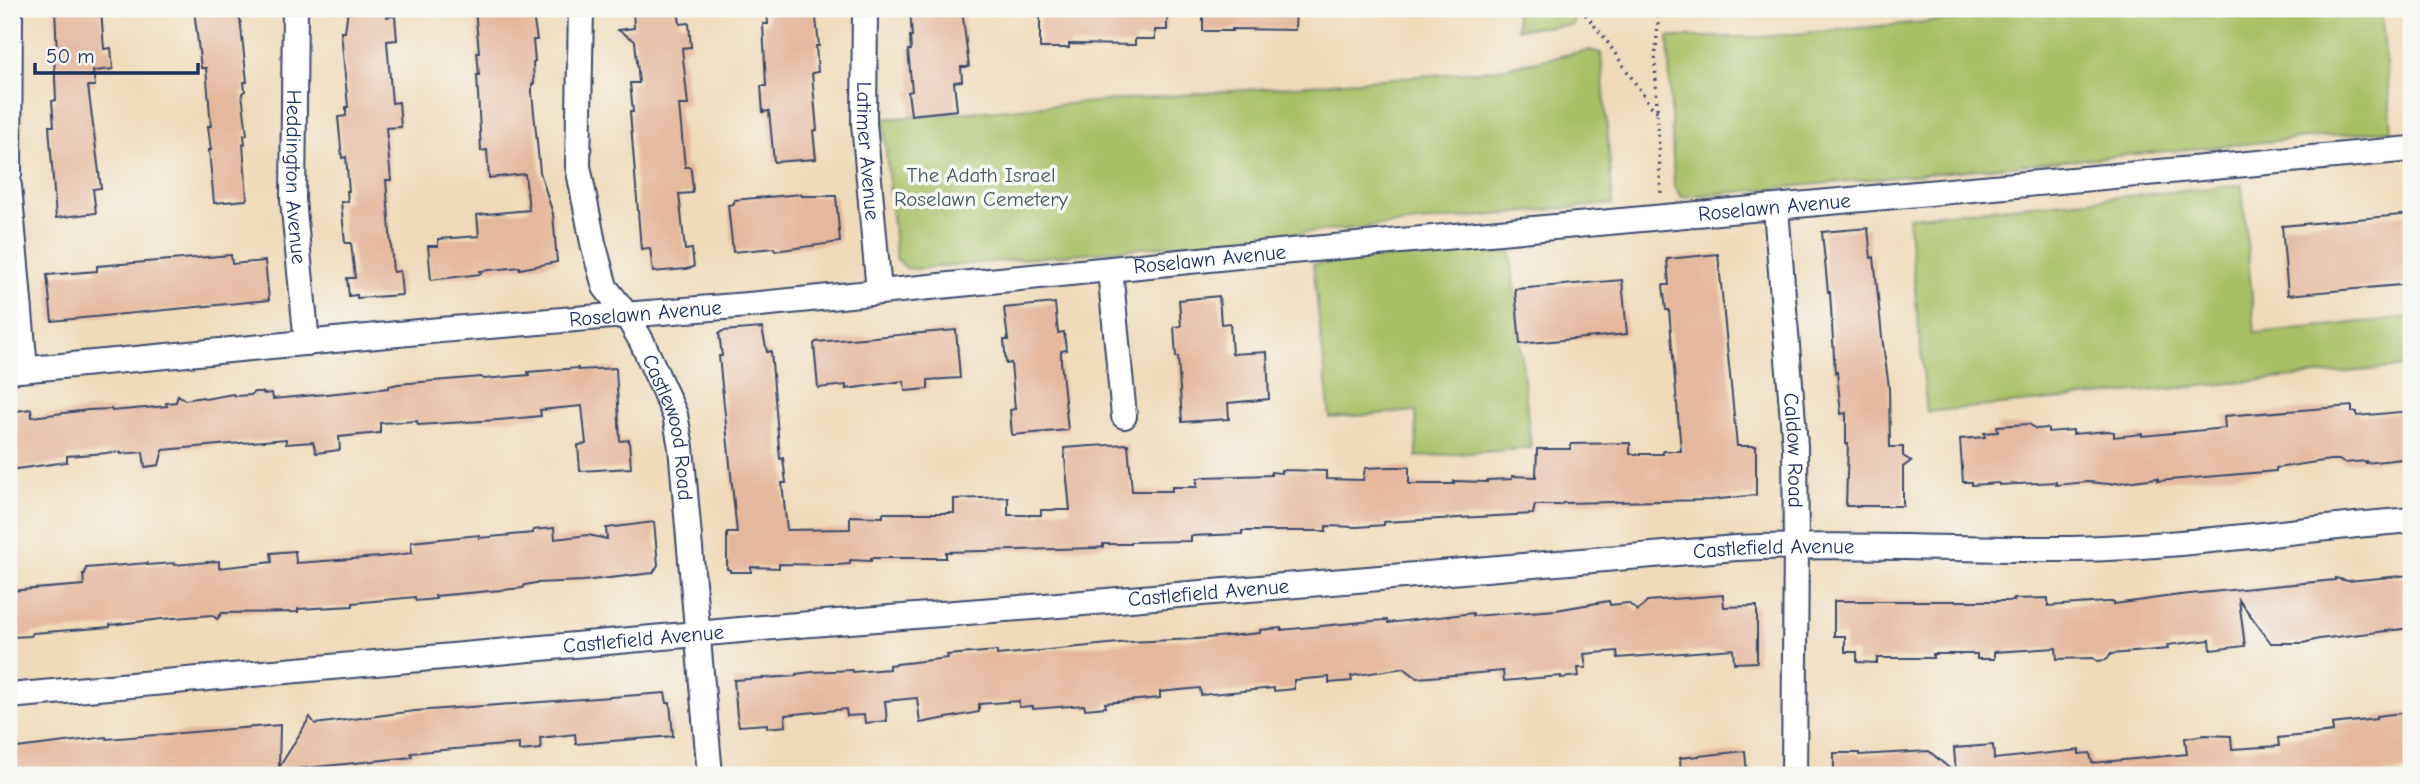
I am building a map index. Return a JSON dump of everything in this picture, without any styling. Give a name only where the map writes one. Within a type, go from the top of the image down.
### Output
[{"type":"street","points":[[9,174],[10,9]]},
{"type":"street","name":"Heddington Avenue","points":[[295,9],[293,200],[307,344]]},
{"type":"street","name":"Castlewood Road","points":[[581,9],[578,166],[593,243],[606,287],[642,342],[675,415],[681,447],[710,775]]},
{"type":"street","name":"Latimer Avenue","points":[[865,9],[864,123],[879,292]]},
{"type":"street","name":"Roselawn Avenue","points":[[17,370],[2411,149]]},
{"type":"street","points":[[9,186],[17,370]]},
{"type":"street","name":"Caldow Road","points":[[1776,209],[1795,446],[1794,775]]},
{"type":"street","points":[[1110,270],[1124,416]]},
{"type":"street","name":"Castlefield Avenue","points":[[9,696],[1736,548],[1796,545],[2073,549],[2411,520]]},
{"type":"path","points":[[1581,9],[1604,37],[1650,105],[1658,112]]},
{"type":"path","points":[[1660,9],[1655,62],[1661,201]]},
{"type":"green space","points":[[1515,9],[1573,9],[1573,25],[1517,29]]},
{"type":"green space","points":[[1979,9],[2381,9],[2392,130],[1681,197],[1674,185],[1668,37],[1760,37],[1979,17]]},
{"type":"green space","name":"The Adath Israel Roselawn Cemetery","points":[[1589,50],[1601,53],[1613,204],[915,269],[906,268],[896,258],[883,119],[1494,70]]},
{"type":"green space","points":[[2242,185],[2255,333],[2411,317],[2411,366],[1927,412],[1908,217]]},
{"type":"green space","points":[[1510,247],[1531,448],[1417,457],[1416,411],[1330,418],[1313,264]]},
{"type":"building","points":[[55,9],[101,9],[104,49],[111,48],[113,69],[93,71],[95,86],[88,86],[101,188],[93,189],[96,213],[56,218],[49,126],[54,126],[52,101],[56,100]]},
{"type":"building","points":[[194,9],[239,9],[247,82],[244,82],[245,91],[242,93],[247,135],[244,135],[243,144],[246,200],[214,203],[206,68],[201,68]]},
{"type":"building","points":[[348,9],[386,9],[387,17],[395,16],[397,40],[387,41],[392,103],[399,102],[401,127],[386,128],[391,180],[386,180],[393,272],[400,271],[402,295],[357,298],[357,295],[349,296],[347,278],[355,278],[351,243],[345,243],[341,202],[348,202],[349,191],[338,117],[346,116],[348,107],[341,32],[345,32]]},
{"type":"building","points":[[475,9],[532,9],[537,40],[533,40],[535,61],[532,93],[540,172],[553,214],[557,262],[431,280],[428,246],[438,246],[438,239],[479,236],[477,215],[529,210],[525,174],[489,178],[487,150],[481,151],[477,75],[479,52]]},
{"type":"building","points":[[633,9],[678,9],[680,24],[689,23],[691,47],[682,48],[688,105],[679,105],[685,167],[690,167],[693,189],[692,193],[679,194],[685,250],[692,249],[694,267],[686,269],[653,272],[650,248],[641,249],[630,112],[633,112],[630,83],[639,83],[635,41],[618,30],[634,28]]},
{"type":"building","points":[[767,9],[815,9],[819,46],[816,46],[818,72],[812,73],[817,130],[813,131],[816,159],[774,162],[769,111],[763,112],[761,86],[766,86],[763,24],[768,24]]},
{"type":"building","points":[[910,9],[962,9],[969,67],[961,67],[962,81],[954,82],[957,110],[911,115],[908,92],[912,91],[908,50],[911,50],[912,36]]},
{"type":"building","points":[[1040,9],[1167,9],[1167,30],[1155,30],[1155,39],[1135,39],[1135,45],[1069,44],[1069,48],[1040,48]]},
{"type":"building","points":[[1203,9],[1296,9],[1295,30],[1203,31]]},
{"type":"building","points":[[801,194],[836,196],[840,242],[775,251],[774,248],[733,252],[728,205],[734,204],[734,200]]},
{"type":"building","points":[[2411,214],[2411,284],[2288,295],[2282,226]]},
{"type":"building","points":[[1868,228],[1871,258],[1874,257],[1889,387],[1890,447],[1903,447],[1903,456],[1911,461],[1903,467],[1903,506],[1846,506],[1846,413],[1841,414],[1837,372],[1835,373],[1830,292],[1822,232]]},
{"type":"building","points":[[1718,254],[1737,446],[1756,446],[1756,495],[1711,500],[1535,505],[1533,514],[1384,522],[1384,525],[1357,527],[1326,526],[1326,531],[1242,531],[1242,534],[1191,536],[1191,541],[1130,542],[1103,544],[1103,547],[1096,548],[946,552],[946,558],[871,558],[871,561],[850,560],[850,564],[836,565],[779,564],[779,568],[751,567],[751,572],[730,572],[727,569],[727,533],[737,533],[719,356],[722,356],[719,333],[723,331],[762,328],[767,352],[771,351],[780,459],[783,458],[786,483],[782,483],[787,530],[850,529],[850,516],[954,513],[954,499],[1008,497],[1008,515],[1041,515],[1041,510],[1070,510],[1064,448],[1091,446],[1128,444],[1132,491],[1172,491],[1172,487],[1197,487],[1197,479],[1203,477],[1271,475],[1271,472],[1281,473],[1281,470],[1326,471],[1326,479],[1363,480],[1365,468],[1388,467],[1409,467],[1409,484],[1487,482],[1512,479],[1512,476],[1536,477],[1537,449],[1571,449],[1571,444],[1630,443],[1630,454],[1681,451],[1669,310],[1666,310],[1663,285],[1669,285],[1667,259]]},
{"type":"building","points":[[231,255],[232,264],[265,261],[269,300],[52,321],[47,275],[97,271],[97,266]]},
{"type":"building","points":[[1622,280],[1627,334],[1520,344],[1515,289]]},
{"type":"building","points":[[1219,296],[1221,324],[1230,323],[1232,354],[1267,352],[1269,399],[1228,403],[1229,419],[1182,422],[1174,327],[1181,326],[1179,300]]},
{"type":"building","points":[[1055,303],[1058,333],[1064,332],[1066,350],[1061,351],[1061,362],[1068,430],[1012,435],[1010,410],[1015,409],[1011,363],[1006,364],[1004,340],[1008,340],[1004,308]]},
{"type":"building","points":[[956,330],[960,378],[928,380],[928,389],[905,391],[904,381],[846,389],[846,385],[818,388],[816,342]]},
{"type":"building","points":[[616,368],[620,441],[629,440],[631,468],[580,471],[578,445],[586,444],[582,406],[540,410],[541,416],[498,420],[418,425],[417,421],[380,423],[380,433],[339,437],[340,450],[316,453],[313,442],[286,444],[286,439],[163,450],[159,465],[145,467],[143,452],[121,452],[67,456],[67,462],[9,470],[9,412],[31,409],[32,417],[88,410],[112,411],[167,406],[166,403],[176,402],[178,395],[185,400],[262,392],[272,393],[273,399],[389,388],[398,384],[529,375],[528,372]]},
{"type":"building","points":[[2352,406],[2352,412],[2357,412],[2357,416],[2411,411],[2411,458],[2366,463],[2330,460],[2276,468],[2276,471],[2158,481],[2158,478],[2109,484],[2088,482],[2056,485],[2056,482],[1972,485],[1972,482],[1963,482],[1960,439],[1985,437],[1984,433],[1998,432],[1997,426],[2029,424],[2036,429],[2048,428],[2048,432],[2073,430],[2073,434],[2108,431],[2114,432],[2114,437],[2142,436],[2225,428],[2224,416]]},
{"type":"building","points":[[654,522],[658,565],[653,573],[536,583],[523,588],[435,596],[436,599],[416,601],[415,597],[353,603],[353,606],[298,609],[298,612],[222,613],[217,619],[212,615],[33,633],[31,636],[12,637],[9,634],[9,591],[84,585],[83,574],[86,568],[219,561],[219,568],[272,562],[271,553],[295,551],[296,563],[380,557],[412,553],[411,542],[533,533],[533,530],[554,528],[555,539],[588,535],[607,539],[606,528]]},
{"type":"building","points":[[2411,575],[2411,628],[2303,643],[2271,643],[2239,600],[2245,646],[2211,650],[2210,640],[2167,645],[2168,649],[2111,654],[2106,660],[2097,661],[2093,658],[2057,659],[2056,648],[1994,652],[1994,659],[1977,659],[1977,654],[1933,654],[1933,658],[1877,658],[1877,663],[1857,662],[1857,652],[1845,652],[1845,636],[1834,636],[1834,601],[2014,601],[2013,599],[2048,598],[2048,606],[2107,602],[2114,604],[2335,578],[2348,581]]},
{"type":"building","points":[[1723,595],[1724,607],[1757,606],[1757,662],[1734,663],[1733,649],[1618,658],[1617,651],[1584,654],[1586,668],[1578,668],[1579,676],[1561,678],[1504,681],[1503,671],[1417,678],[1404,668],[1351,676],[1352,681],[1329,683],[1329,677],[1294,680],[1294,689],[1274,691],[1274,688],[1201,695],[1200,688],[1160,692],[1160,698],[1105,703],[1106,707],[1085,709],[1084,705],[1033,709],[1033,706],[1019,707],[1019,701],[979,704],[979,712],[920,723],[917,698],[885,701],[887,721],[865,723],[864,715],[847,716],[846,709],[785,715],[786,726],[767,728],[767,724],[739,726],[737,716],[734,680],[796,676],[812,672],[889,669],[889,665],[948,658],[947,655],[997,651],[997,655],[1260,633],[1260,630],[1281,628],[1387,620],[1388,623],[1473,613],[1473,616],[1556,610],[1609,601],[1610,605],[1628,603],[1638,611],[1647,601]]},
{"type":"building","points":[[665,693],[667,703],[670,703],[673,736],[576,744],[575,734],[540,738],[541,749],[519,751],[519,744],[430,751],[411,753],[412,757],[277,771],[310,717],[315,724],[415,711]]},
{"type":"building","points":[[2410,712],[2411,770],[2375,774],[1834,775],[1834,753],[1859,755],[1929,751],[1956,774],[1954,748],[1993,745],[1994,759],[2079,750],[2079,754],[2090,753],[2092,763],[2187,754],[2185,738],[2205,735],[2231,736],[2232,749],[2279,746],[2278,738],[2333,732],[2332,724]]},
{"type":"building","points":[[280,725],[279,768],[245,771],[246,775],[9,775],[9,749],[106,737]]},
{"type":"building","points":[[1745,751],[1747,775],[1681,775],[1680,758]]}]
